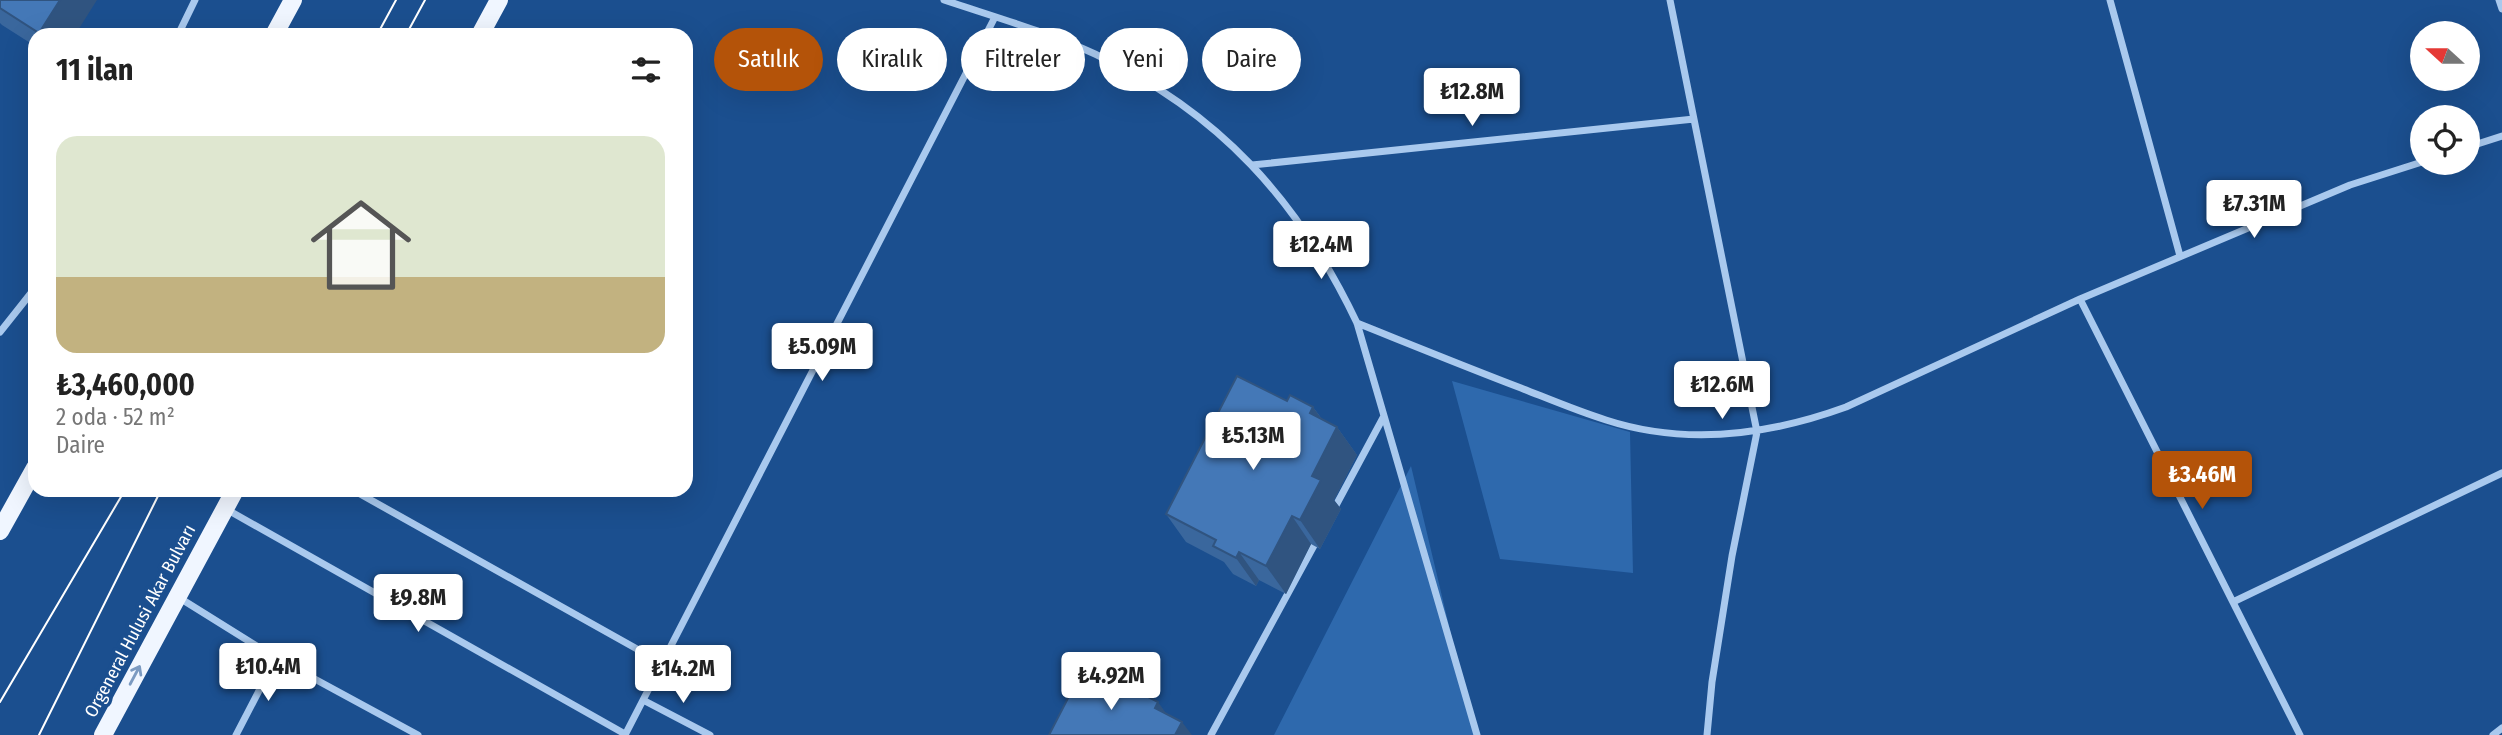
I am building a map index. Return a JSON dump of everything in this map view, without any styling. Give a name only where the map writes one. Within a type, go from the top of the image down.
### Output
[{"type":"main road","points":[[278,28],[293,0]]},
{"type":"main road","points":[[484,28],[499,0]]},
{"type":"main road","points":[[0,531],[28,481]]},
{"type":"main road","name":"Orgeneral Hulusi Akar Bulvarı","points":[[103,735],[231,497]]},
{"type":"street","points":[[181,28],[195,0]]},
{"type":"street","points":[[944,0],[1094,54],[1179,102],[1217,132],[1252,165],[1284,201],[1312,239],[1337,280],[1357,323],[1477,735]]},
{"type":"street","points":[[1670,0],[1758,432],[1732,556],[1712,682],[1707,735]]},
{"type":"street","points":[[2110,0],[2180,256]]},
{"type":"street","points":[[2499,0],[2502,9]]},
{"type":"street","points":[[225,509],[625,735],[995,17]]},
{"type":"street","points":[[1252,165],[1694,119]]},
{"type":"street","points":[[2480,143],[2502,136]]},
{"type":"street","points":[[1357,323],[1608,421],[1652,431],[1698,435],[1758,432],[1811,420],[1846,407],[2180,256],[2350,185],[2410,166]]},
{"type":"street","points":[[0,332],[28,297]]},
{"type":"street","points":[[2080,299],[2300,735]]},
{"type":"street","points":[[1331,514],[1384,416]]},
{"type":"street","points":[[2233,602],[2502,473]]},
{"type":"street","points":[[366,497],[662,663]]},
{"type":"street","points":[[1211,735],[1325,526]]},
{"type":"street","points":[[177,597],[276,658],[418,735]]},
{"type":"street","points":[[236,735],[276,658]]},
{"type":"street","points":[[643,700],[710,735]]},
{"type":"street","points":[[2493,735],[2502,728]]},
{"type":"shaded area","points":[[1452,381],[1630,432],[1633,573],[1500,559]]},
{"type":"shaded area","points":[[1411,466],[1475,735],[1274,735]]},
{"type":"building","points":[[0,0],[60,0],[42,28],[31,28],[0,8]]},
{"type":"building","points":[[1237,376],[1287,401],[1290,395],[1313,407],[1310,413],[1337,427],[1312,476],[1321,480],[1300,520],[1292,516],[1266,566],[1239,552],[1236,558],[1213,546],[1216,540],[1166,514]]},
{"type":"building","points":[[1082,671],[1131,696],[1135,690],[1158,702],[1155,708],[1182,722],[1175,735],[1049,735]]},
{"type":"tram line","points":[[381,28],[396,0]]},
{"type":"tram line","points":[[410,28],[425,0]]},
{"type":"tram line","points":[[0,702],[121,497]]},
{"type":"tram line","points":[[39,735],[158,497]]}]
